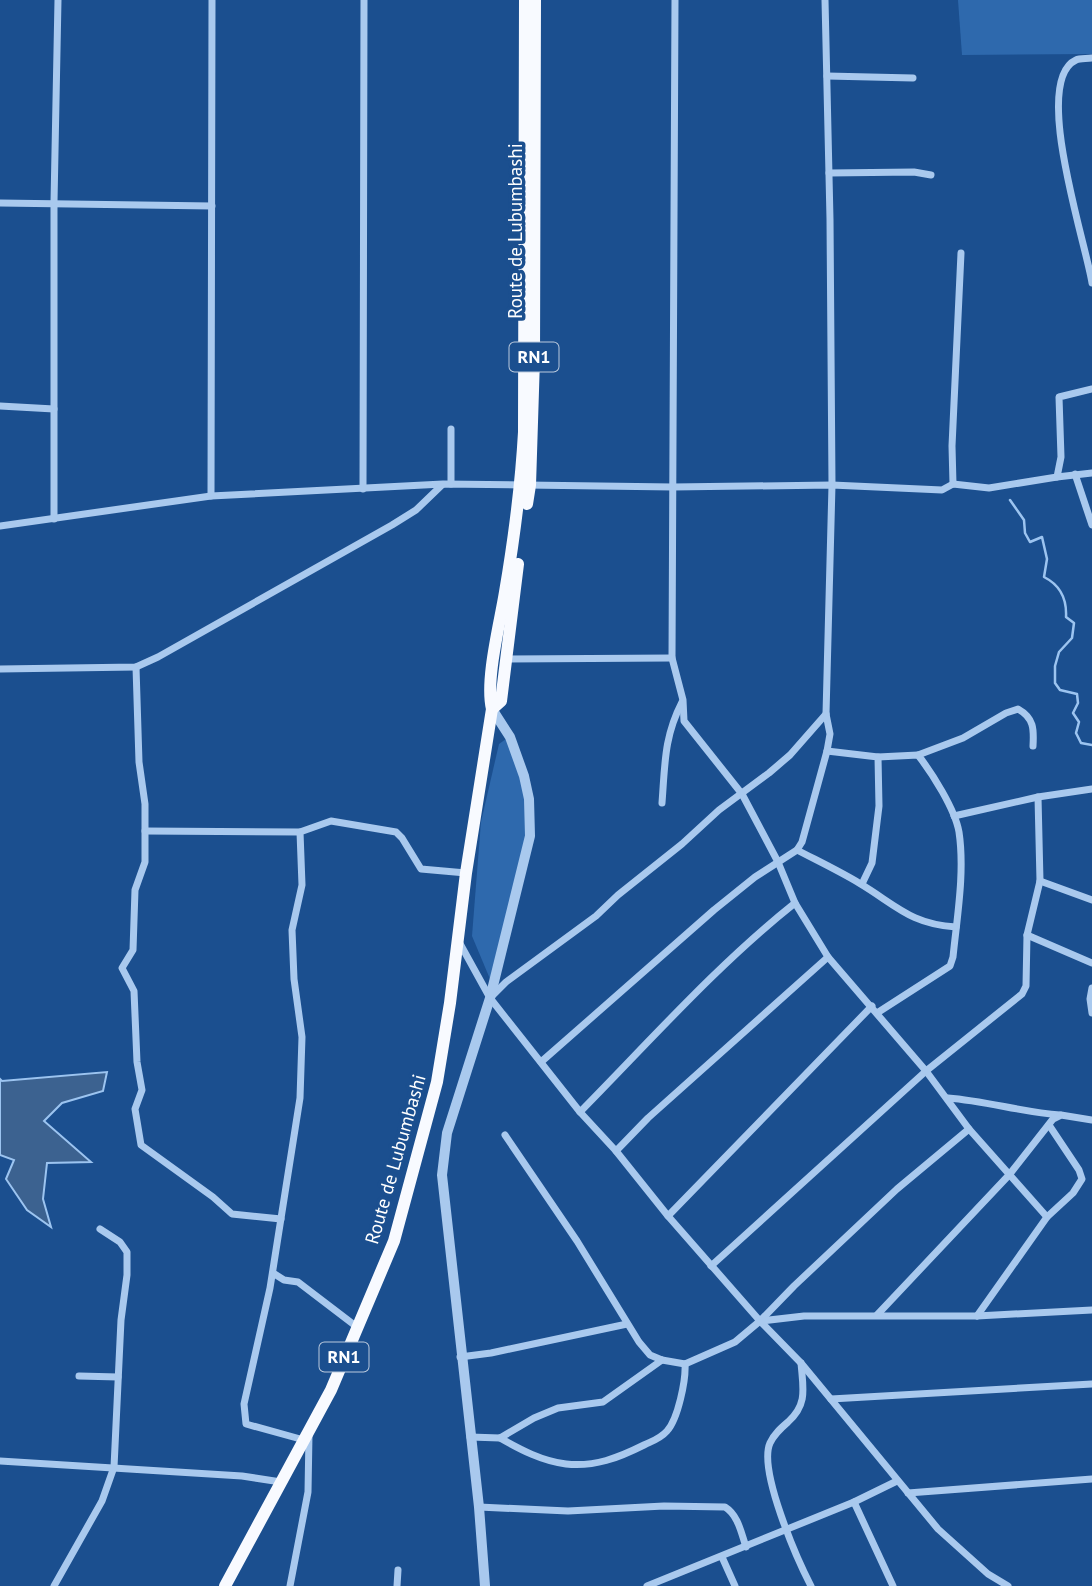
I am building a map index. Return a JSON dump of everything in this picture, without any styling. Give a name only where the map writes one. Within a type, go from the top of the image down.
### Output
[{"type":"highway","name":"Route de Lubumbashi","points":[[225,1586],[331,1390],[394,1241],[437,1082],[492,709],[489,697],[525,484],[525,0]]},
{"type":"highway","name":"Route de Lubumbashi","points":[[492,709],[501,701],[525,484],[534,359],[535,0]]},
{"type":"street","points":[[54,519],[54,202],[58,0]]},
{"type":"street","points":[[211,496],[212,0]]},
{"type":"street","points":[[363,489],[364,0]]},
{"type":"street","points":[[674,0],[672,658],[683,700],[684,721],[742,794],[778,862],[795,904],[828,957],[926,1071],[969,1129],[1047,1217]]},
{"type":"street","points":[[541,1062],[714,910],[755,877],[797,850],[802,842],[828,751],[830,734],[826,714],[832,485],[825,0]]},
{"type":"street","points":[[1092,58],[1077,60],[1066,69],[1057,98],[1058,129],[1092,283]]},
{"type":"street","points":[[827,76],[913,78]]},
{"type":"street","points":[[829,173],[931,175]]},
{"type":"street","points":[[0,203],[212,206]]},
{"type":"street","points":[[953,484],[952,446],[961,253]]},
{"type":"street","points":[[1057,477],[1061,457],[1059,397],[1092,389]]},
{"type":"street","points":[[0,406],[54,409]]},
{"type":"street","points":[[0,669],[136,667],[158,657],[372,538],[416,510],[447,484],[451,429]]},
{"type":"street","points":[[0,526],[211,496],[447,484],[673,487],[832,485],[942,490],[953,484],[989,488],[1092,473]]},
{"type":"street","points":[[1075,474],[1092,525]]},
{"type":"street","points":[[506,659],[672,658]]},
{"type":"street","points":[[136,667],[139,762],[145,804],[145,862],[135,890],[133,950],[122,968],[134,991],[137,1062],[142,1090],[135,1109],[141,1145],[232,1214],[281,1219]]},
{"type":"street","points":[[662,803],[671,722],[683,700]]},
{"type":"street","points":[[485,1586],[479,1507],[443,1198],[442,1165],[447,1133],[490,998],[530,836],[530,816],[518,754],[492,709]]},
{"type":"street","points":[[828,751],[878,757],[918,755],[963,738],[1018,709],[1030,718],[1034,731],[1033,746]]},
{"type":"street","points":[[490,998],[506,982],[596,916],[719,810],[790,755],[826,714]]},
{"type":"street","points":[[877,1013],[950,966],[953,957],[961,866],[959,830],[928,767],[918,755]]},
{"type":"street","points":[[862,884],[872,863],[879,806],[878,757]]},
{"type":"street","points":[[954,816],[1038,797],[1092,789]]},
{"type":"street","points":[[711,1266],[926,1071],[1022,994],[1026,986],[1027,935],[1040,881],[1038,797]]},
{"type":"street","points":[[145,831],[300,832],[331,821],[396,832],[421,869],[466,873]]},
{"type":"street","points":[[290,1586],[307,1492],[306,1435],[246,1424],[244,1404],[273,1273],[300,1097],[302,1037],[294,979],[292,930],[302,885],[300,832]]},
{"type":"street","points":[[797,850],[862,884],[903,913],[934,926],[956,927]]},
{"type":"street","points":[[1040,881],[1092,900]]},
{"type":"street","points":[[580,1112],[703,985],[795,904]]},
{"type":"street","points":[[1027,935],[1092,963]]},
{"type":"street","points":[[458,940],[490,998],[580,1112],[616,1151],[668,1216],[760,1321],[802,1363],[938,1529],[988,1574],[1008,1586]]},
{"type":"street","points":[[616,1151],[648,1118],[828,957]]},
{"type":"street","points":[[1092,988],[1092,1013]]},
{"type":"street","points":[[668,1216],[872,1006]]},
{"type":"street","points":[[948,1098],[1092,1120]]},
{"type":"street","points":[[877,1315],[1009,1175],[1049,1125],[1061,1115]]},
{"type":"street","points":[[977,1316],[1047,1217],[1073,1193],[1082,1179],[1079,1170],[1049,1125]]},
{"type":"street","points":[[505,1135],[577,1241],[627,1324],[650,1354],[662,1360],[685,1364],[735,1342],[897,1189],[969,1129]]},
{"type":"street","points":[[54,1586],[102,1501],[114,1467],[127,1252],[120,1242],[100,1229]]},
{"type":"street","points":[[273,1273],[284,1280],[298,1282],[357,1327]]},
{"type":"street","points":[[760,1321],[804,1315],[977,1316],[1092,1310]]},
{"type":"street","points":[[460,1357],[627,1324]]},
{"type":"street","points":[[500,1438],[534,1418],[558,1408],[603,1402],[662,1360]]},
{"type":"street","points":[[802,1363],[803,1401],[798,1413],[781,1428],[768,1446],[769,1471],[786,1529],[811,1586]]},
{"type":"street","points":[[470,1437],[500,1438],[529,1454],[564,1464],[595,1464],[622,1457],[658,1439],[669,1430],[684,1383],[685,1364]]},
{"type":"street","points":[[79,1376],[118,1377]]},
{"type":"street","points":[[831,1399],[1092,1384]]},
{"type":"street","points":[[0,1461],[242,1476],[281,1482]]},
{"type":"street","points":[[908,1493],[1092,1479]]},
{"type":"street","points":[[647,1586],[854,1502],[897,1481]]},
{"type":"street","points":[[854,1502],[893,1586]]},
{"type":"street","points":[[479,1507],[568,1511],[664,1506],[725,1507],[738,1523],[746,1546]]},
{"type":"street","points":[[722,1557],[735,1586]]},
{"type":"street","points":[[397,1586],[398,1570]]},
{"type":"street","points":[[988,1574],[993,1586]]},
{"type":"shaded area","points":[[958,0],[1092,0],[1092,54],[962,55]]},
{"type":"shaded area","points":[[506,739],[524,781],[527,838],[490,979],[472,936],[481,822],[499,744]]},
{"type":"shaded area","points":[[107,1072],[103,1091],[62,1103],[44,1121],[91,1162],[47,1163],[43,1199],[51,1227],[27,1210],[6,1179],[14,1160],[0,1155],[0,1079],[2,1081]]},
{"type":"waterway","points":[[1010,500],[1024,520],[1025,533],[1030,542],[1042,537],[1047,559],[1044,577],[1061,593],[1066,617],[1074,623],[1072,638],[1059,652],[1055,666],[1055,683],[1060,690],[1077,694],[1078,703],[1073,713],[1079,722],[1076,733],[1081,743],[1092,745]]}]
